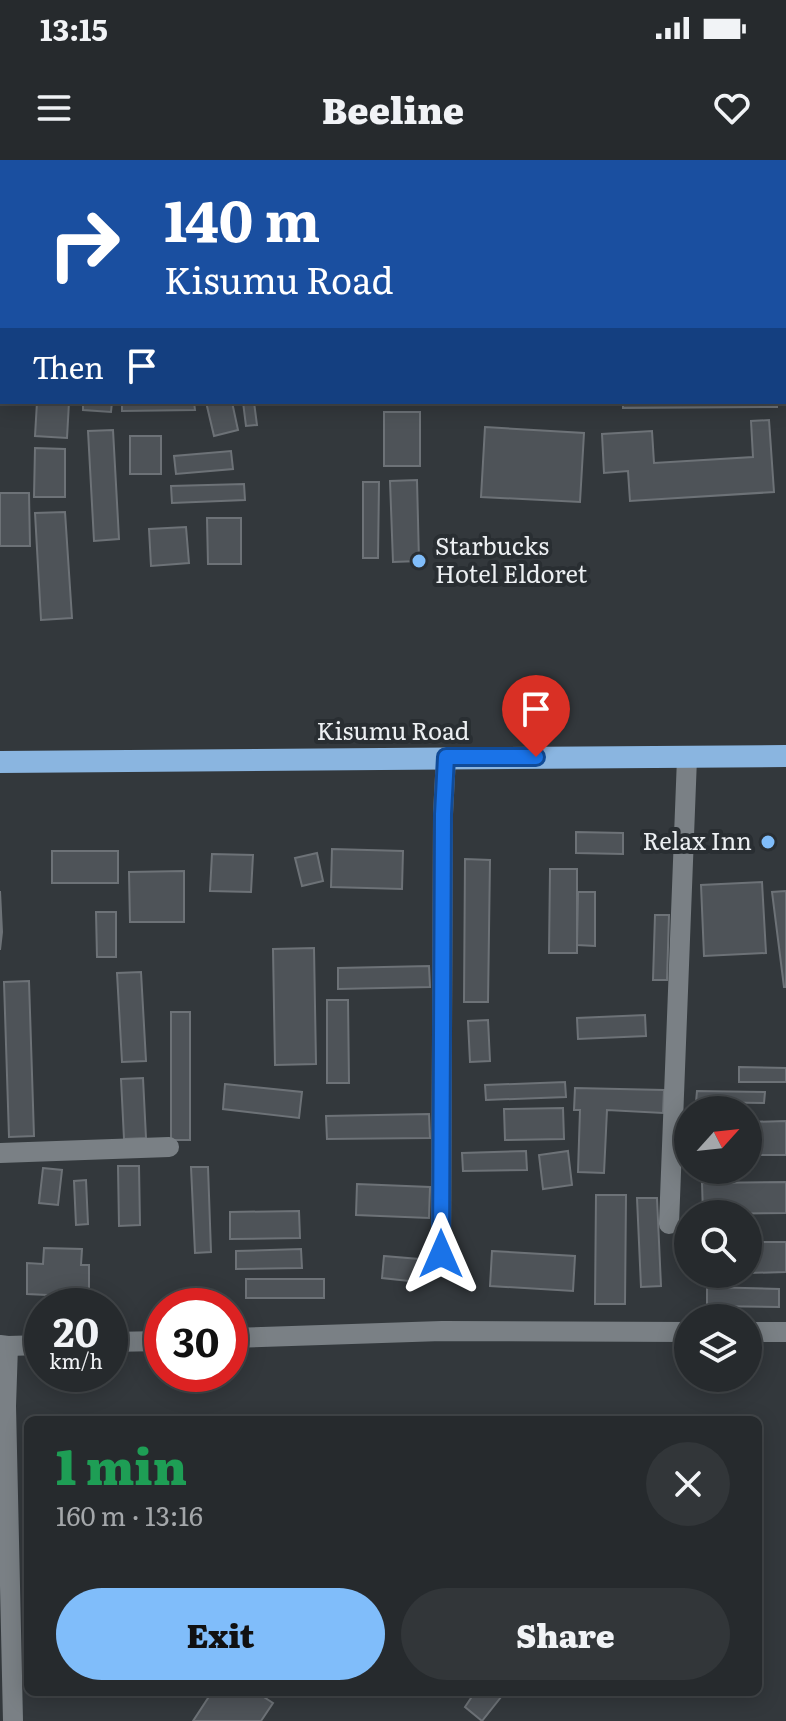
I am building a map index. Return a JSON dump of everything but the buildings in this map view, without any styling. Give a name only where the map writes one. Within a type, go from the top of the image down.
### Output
[{"type":"highway","name":"Kisumu Road","points":[[0,762],[786,756]]},
{"type":"street","points":[[441,1254],[443,814],[446,757]]},
{"type":"street","points":[[669,1224],[687,758]]},
{"type":"street","points":[[0,1153],[169,1147]]},
{"type":"street","points":[[248,1337],[442,1331],[674,1332]]},
{"type":"street","points":[[762,1332],[786,1332]]},
{"type":"street","points":[[4,1345],[9,1716]]},
{"type":"place","name":"Starbucks Hotel Eldoret","points":[[419,561]]},
{"type":"place","name":"Relax Inn","points":[[768,842]]},
{"type":"route","points":[[441,1254],[443,814],[446,757],[536,757]]}]
